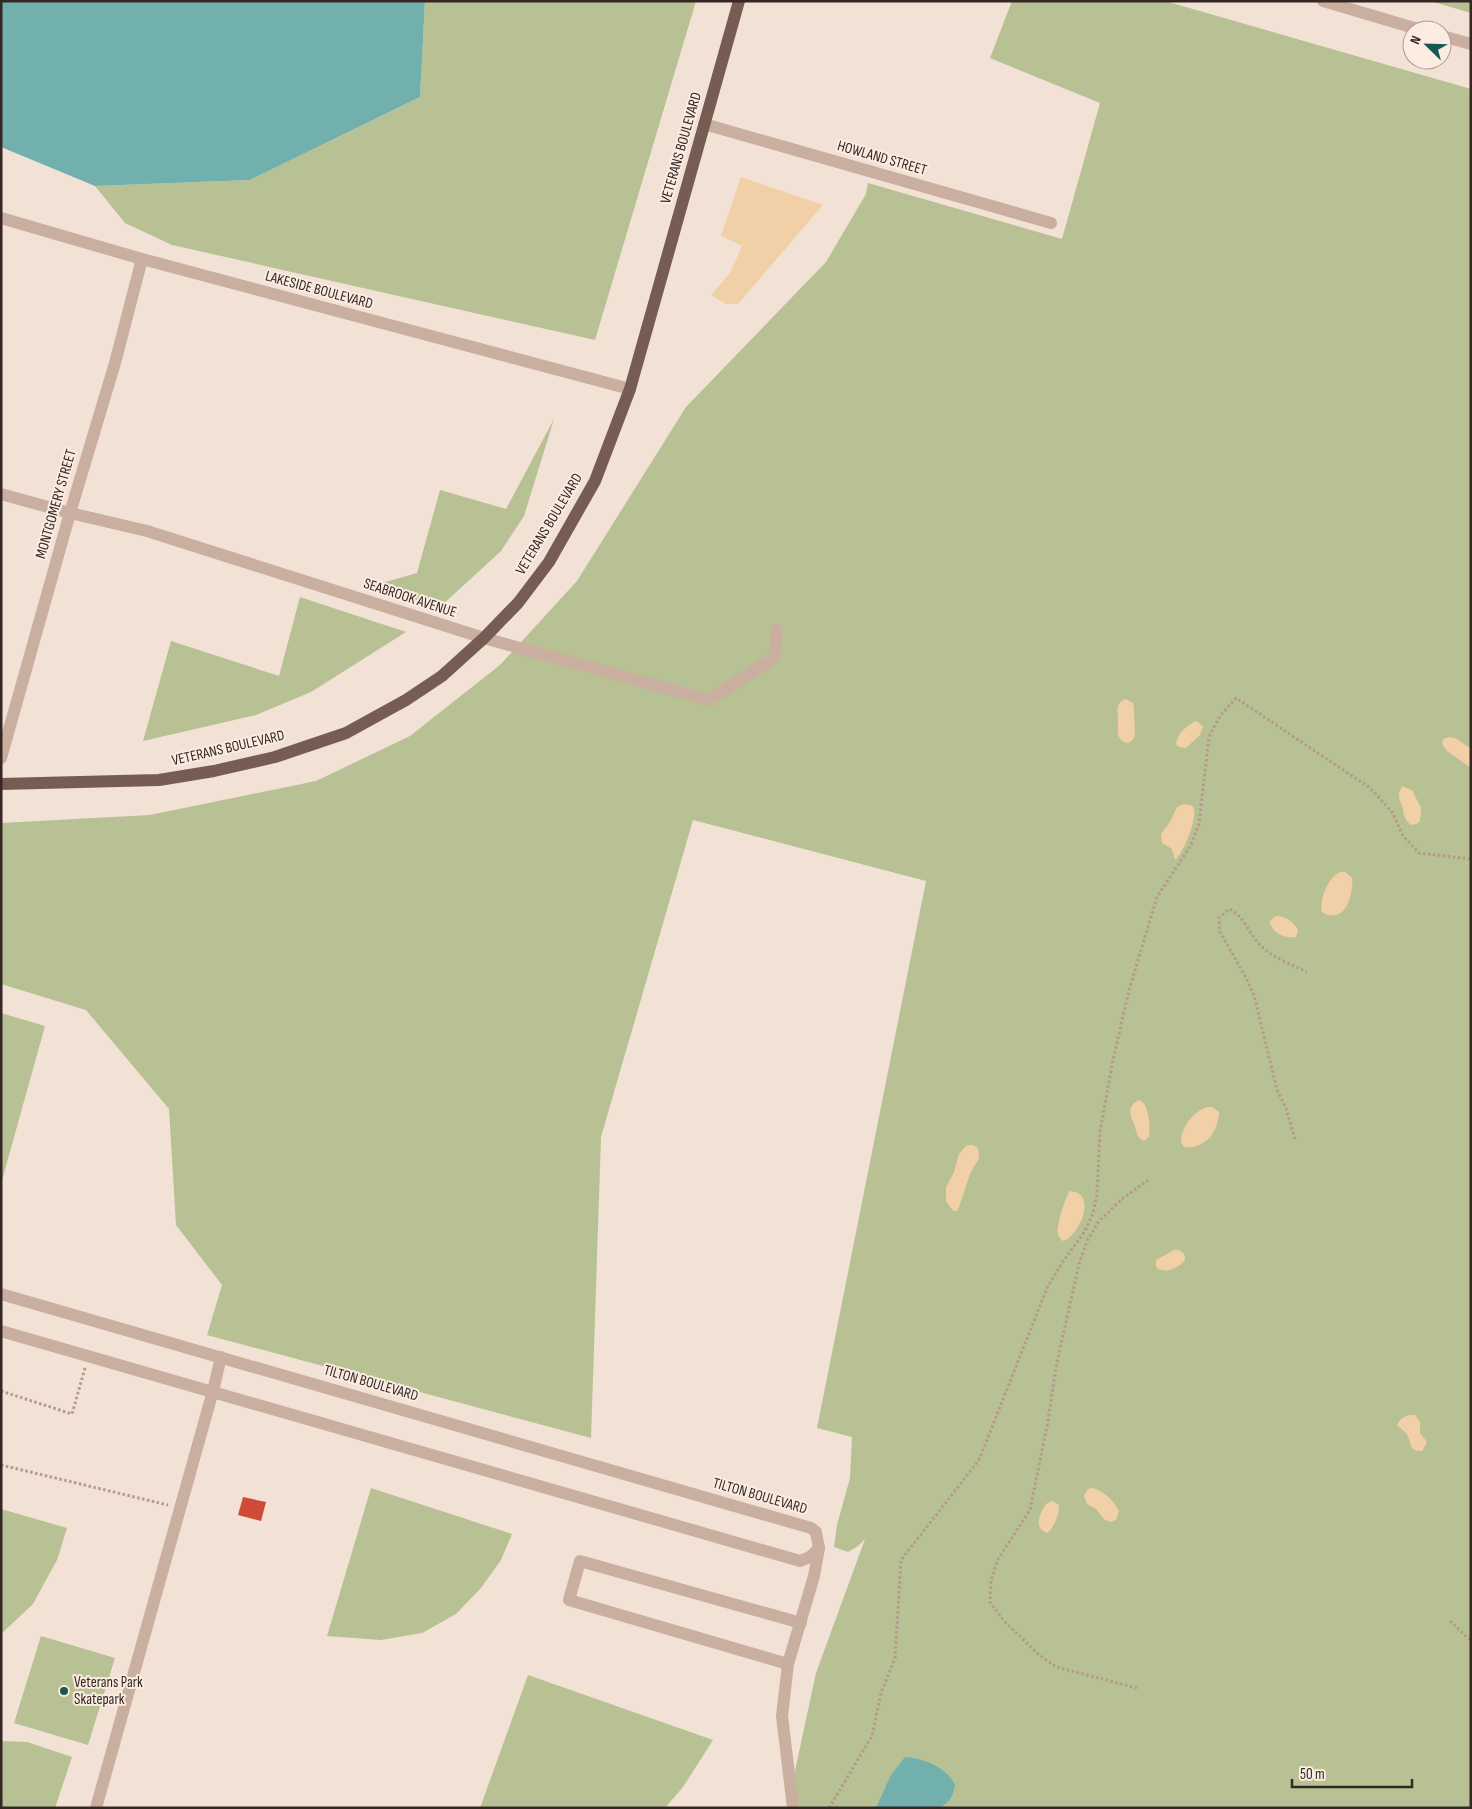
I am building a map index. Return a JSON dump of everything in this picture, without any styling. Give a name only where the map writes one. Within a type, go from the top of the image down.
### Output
[{"type":"main road","name":"VETERANS BOULEVARD","points":[[1,784],[159,780],[214,771],[275,757],[346,733],[406,700],[442,676],[484,638],[518,603],[549,562],[595,481],[630,389],[739,1]]},
{"type":"street","points":[[1323,1],[1402,24]]},
{"type":"street","points":[[1452,39],[1471,44]]},
{"type":"street","name":"HOWLAND STREET","points":[[704,124],[1051,223]]},
{"type":"street","name":"LAKESIDE BOULEVARD","points":[[1,218],[142,259],[630,389]]},
{"type":"street","name":"MONTGOMERY STREET","points":[[1,758],[70,513],[115,363],[142,259]]},
{"type":"street","name":"SEABROOK AVENUE","points":[[1,494],[147,531],[484,638],[710,700],[774,658],[777,630]]},
{"type":"street","name":"TILTON BOULEVARD","points":[[1,1294],[811,1528],[816,1532],[819,1548]]},
{"type":"street","points":[[1,1331],[800,1561],[810,1557],[819,1548]]},
{"type":"street","points":[[96,1808],[221,1357]]},
{"type":"street","points":[[793,1808],[782,1716],[788,1664],[814,1576],[819,1548]]},
{"type":"street","points":[[788,1664],[570,1600],[580,1561],[800,1623]]},
{"type":"path","points":[[829,1808],[872,1736],[881,1693],[896,1658],[901,1560],[979,1460],[1047,1288],[1085,1231],[1093,1213],[1098,1194],[1100,1132],[1113,1060],[1129,990],[1157,897],[1187,851],[1198,824],[1209,737],[1220,716],[1236,698],[1370,788],[1392,812],[1403,836],[1419,853],[1471,859]]},
{"type":"path","points":[[1295,1139],[1286,1108],[1277,1090],[1254,995],[1220,932],[1219,918],[1229,909],[1238,913],[1262,947],[1307,972]]},
{"type":"path","points":[[1137,1688],[1056,1667],[1038,1654],[1004,1621],[990,1602],[991,1581],[998,1559],[1030,1510],[1048,1421],[1056,1367],[1079,1264],[1087,1241],[1099,1221],[1122,1199],[1148,1180]]},
{"type":"path","points":[[1,1391],[72,1414],[88,1356]]},
{"type":"path","points":[[1,1465],[180,1508]]},
{"type":"path","points":[[1450,1620],[1471,1641]]},
{"type":"green space","points":[[425,1],[696,1],[595,340],[172,245],[125,223],[95,186],[250,180],[420,97]]},
{"type":"green space","points":[[1012,1],[1165,1],[1471,89],[1471,1808],[787,1808],[816,1673],[865,1539],[848,1552],[834,1547],[837,1525],[850,1478],[852,1437],[817,1428],[926,881],[693,820],[601,1137],[591,1438],[207,1335],[222,1285],[176,1225],[169,1109],[86,1010],[1,984],[1,823],[150,815],[316,781],[410,736],[500,665],[577,581],[686,407],[826,262],[866,194],[868,183],[1062,239],[1100,103],[990,58]]},
{"type":"green space","points":[[1430,1],[1471,1],[1471,13]]},
{"type":"green space","points":[[554,419],[524,516],[501,551],[440,607],[371,586],[417,573],[440,490],[506,509]]},
{"type":"green space","points":[[300,597],[406,632],[311,692],[256,715],[143,741],[171,641],[279,676]]},
{"type":"green space","points":[[1,1013],[45,1026],[1,1184]]},
{"type":"green space","points":[[371,1488],[512,1534],[501,1560],[481,1588],[456,1614],[422,1633],[381,1640],[327,1636]]},
{"type":"green space","points":[[1,1509],[67,1528],[57,1560],[33,1604],[1,1634]]},
{"type":"green space","name":"Veterans Park Skatepark","points":[[41,1636],[115,1658],[88,1745],[14,1723]]},
{"type":"green space","points":[[528,1675],[713,1740],[683,1787],[665,1808],[480,1808]]},
{"type":"green space","points":[[1,1741],[27,1742],[72,1757],[55,1808],[1,1808]]},
{"type":"sand","points":[[741,177],[823,205],[738,304],[726,304],[711,295],[730,273],[742,246],[721,236]]},
{"type":"sand","points":[[1126,699],[1133,703],[1135,727],[1134,738],[1127,743],[1121,740],[1118,735],[1118,706],[1119,703]]},
{"type":"sand","points":[[1196,721],[1203,726],[1200,735],[1186,748],[1179,747],[1176,744],[1180,733]]},
{"type":"sand","points":[[1450,737],[1457,739],[1471,749],[1471,768],[1447,751],[1442,744],[1443,739]]},
{"type":"sand","points":[[1402,786],[1412,790],[1421,808],[1420,821],[1413,825],[1408,822],[1402,807],[1399,792]]},
{"type":"sand","points":[[1184,804],[1191,805],[1194,808],[1194,820],[1186,843],[1175,860],[1172,849],[1162,843],[1161,834],[1170,822],[1177,807]]},
{"type":"sand","points":[[1340,872],[1345,872],[1352,878],[1351,892],[1346,907],[1342,912],[1330,915],[1322,912],[1323,895],[1328,884]]},
{"type":"sand","points":[[1276,916],[1286,918],[1294,924],[1298,930],[1296,937],[1283,936],[1273,929],[1270,921]]},
{"type":"sand","points":[[1139,1100],[1147,1111],[1150,1128],[1149,1137],[1144,1141],[1137,1134],[1130,1110],[1135,1102]]},
{"type":"sand","points":[[1207,1107],[1213,1107],[1219,1112],[1213,1132],[1209,1138],[1199,1145],[1184,1147],[1181,1142],[1183,1131],[1197,1112]]},
{"type":"sand","points":[[968,1145],[978,1148],[979,1159],[968,1179],[957,1211],[953,1211],[946,1201],[946,1187],[954,1172],[959,1154]]},
{"type":"sand","points":[[1070,1191],[1079,1194],[1084,1200],[1085,1207],[1079,1225],[1069,1238],[1063,1241],[1058,1235],[1058,1225],[1063,1206]]},
{"type":"sand","points":[[1174,1250],[1182,1252],[1185,1260],[1173,1269],[1158,1269],[1156,1260]]},
{"type":"sand","points":[[1415,1415],[1420,1422],[1420,1433],[1427,1442],[1422,1451],[1412,1448],[1407,1434],[1397,1425],[1404,1417]]},
{"type":"sand","points":[[1093,1488],[1105,1494],[1114,1504],[1119,1511],[1116,1520],[1111,1522],[1105,1520],[1096,1509],[1087,1504],[1084,1496],[1088,1489]]},
{"type":"sand","points":[[1052,1501],[1059,1505],[1059,1508],[1054,1525],[1047,1533],[1040,1528],[1039,1520],[1046,1504]]},
{"type":"water","points":[[1,1],[425,1],[420,97],[250,180],[95,186],[1,147]]},
{"type":"water","points":[[905,1757],[920,1759],[934,1765],[951,1779],[955,1785],[952,1796],[946,1804],[939,1808],[876,1808],[891,1775]]},
{"type":"building","points":[[243,1497],[266,1502],[261,1521],[238,1515]]},
{"type":"place","name":"Veterans Park Skatepark","points":[[64,1691]]}]
